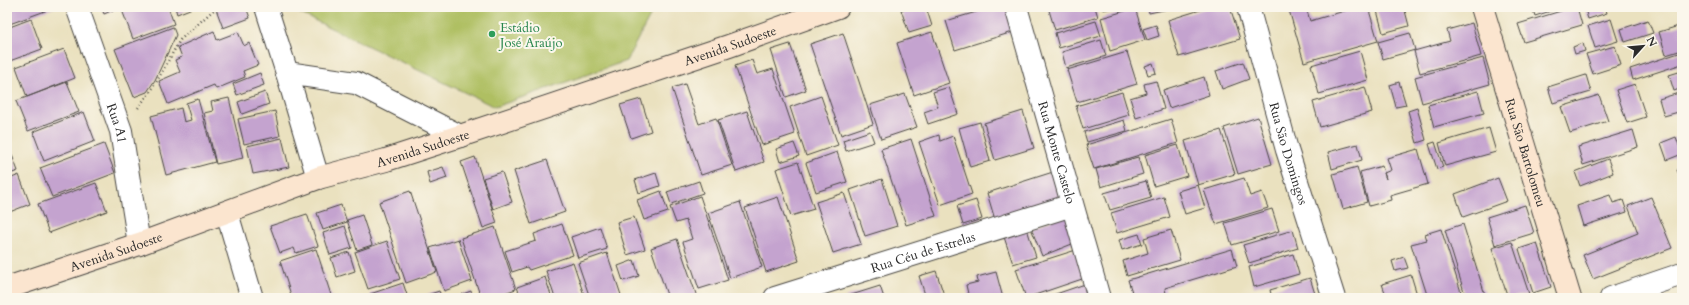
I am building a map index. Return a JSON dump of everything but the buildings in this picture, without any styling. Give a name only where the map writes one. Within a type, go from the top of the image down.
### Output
[{"type":"street","name":"Rua A1","points":[[78,7],[121,132],[139,244]]},
{"type":"street","points":[[266,7],[318,178]]},
{"type":"street","name":"Avenida Sudoeste","points":[[7,288],[228,213],[318,178],[386,160],[460,136],[729,46],[838,7]]},
{"type":"street","name":"Rua Monte Castelo","points":[[1016,7],[1098,298]]},
{"type":"street","name":"Rua São Domingos","points":[[1248,7],[1287,150],[1334,298]]},
{"type":"street","name":"Rua São Bartolomeu","points":[[1482,7],[1570,298]]},
{"type":"street","points":[[287,73],[356,83],[460,136]]},
{"type":"street","name":"Rua Céu de Estrelas","points":[[775,298],[1072,205]]},
{"type":"street","points":[[228,213],[252,298]]},
{"type":"street","points":[[1611,298],[1682,274]]},
{"type":"path","points":[[121,132],[153,88],[180,40],[216,7]]},
{"type":"green space","name":"Estádio José Araújo","points":[[287,7],[655,7],[626,61],[495,107]]},
{"type":"place","name":"Estádio José Araújo","points":[[492,34]]}]
